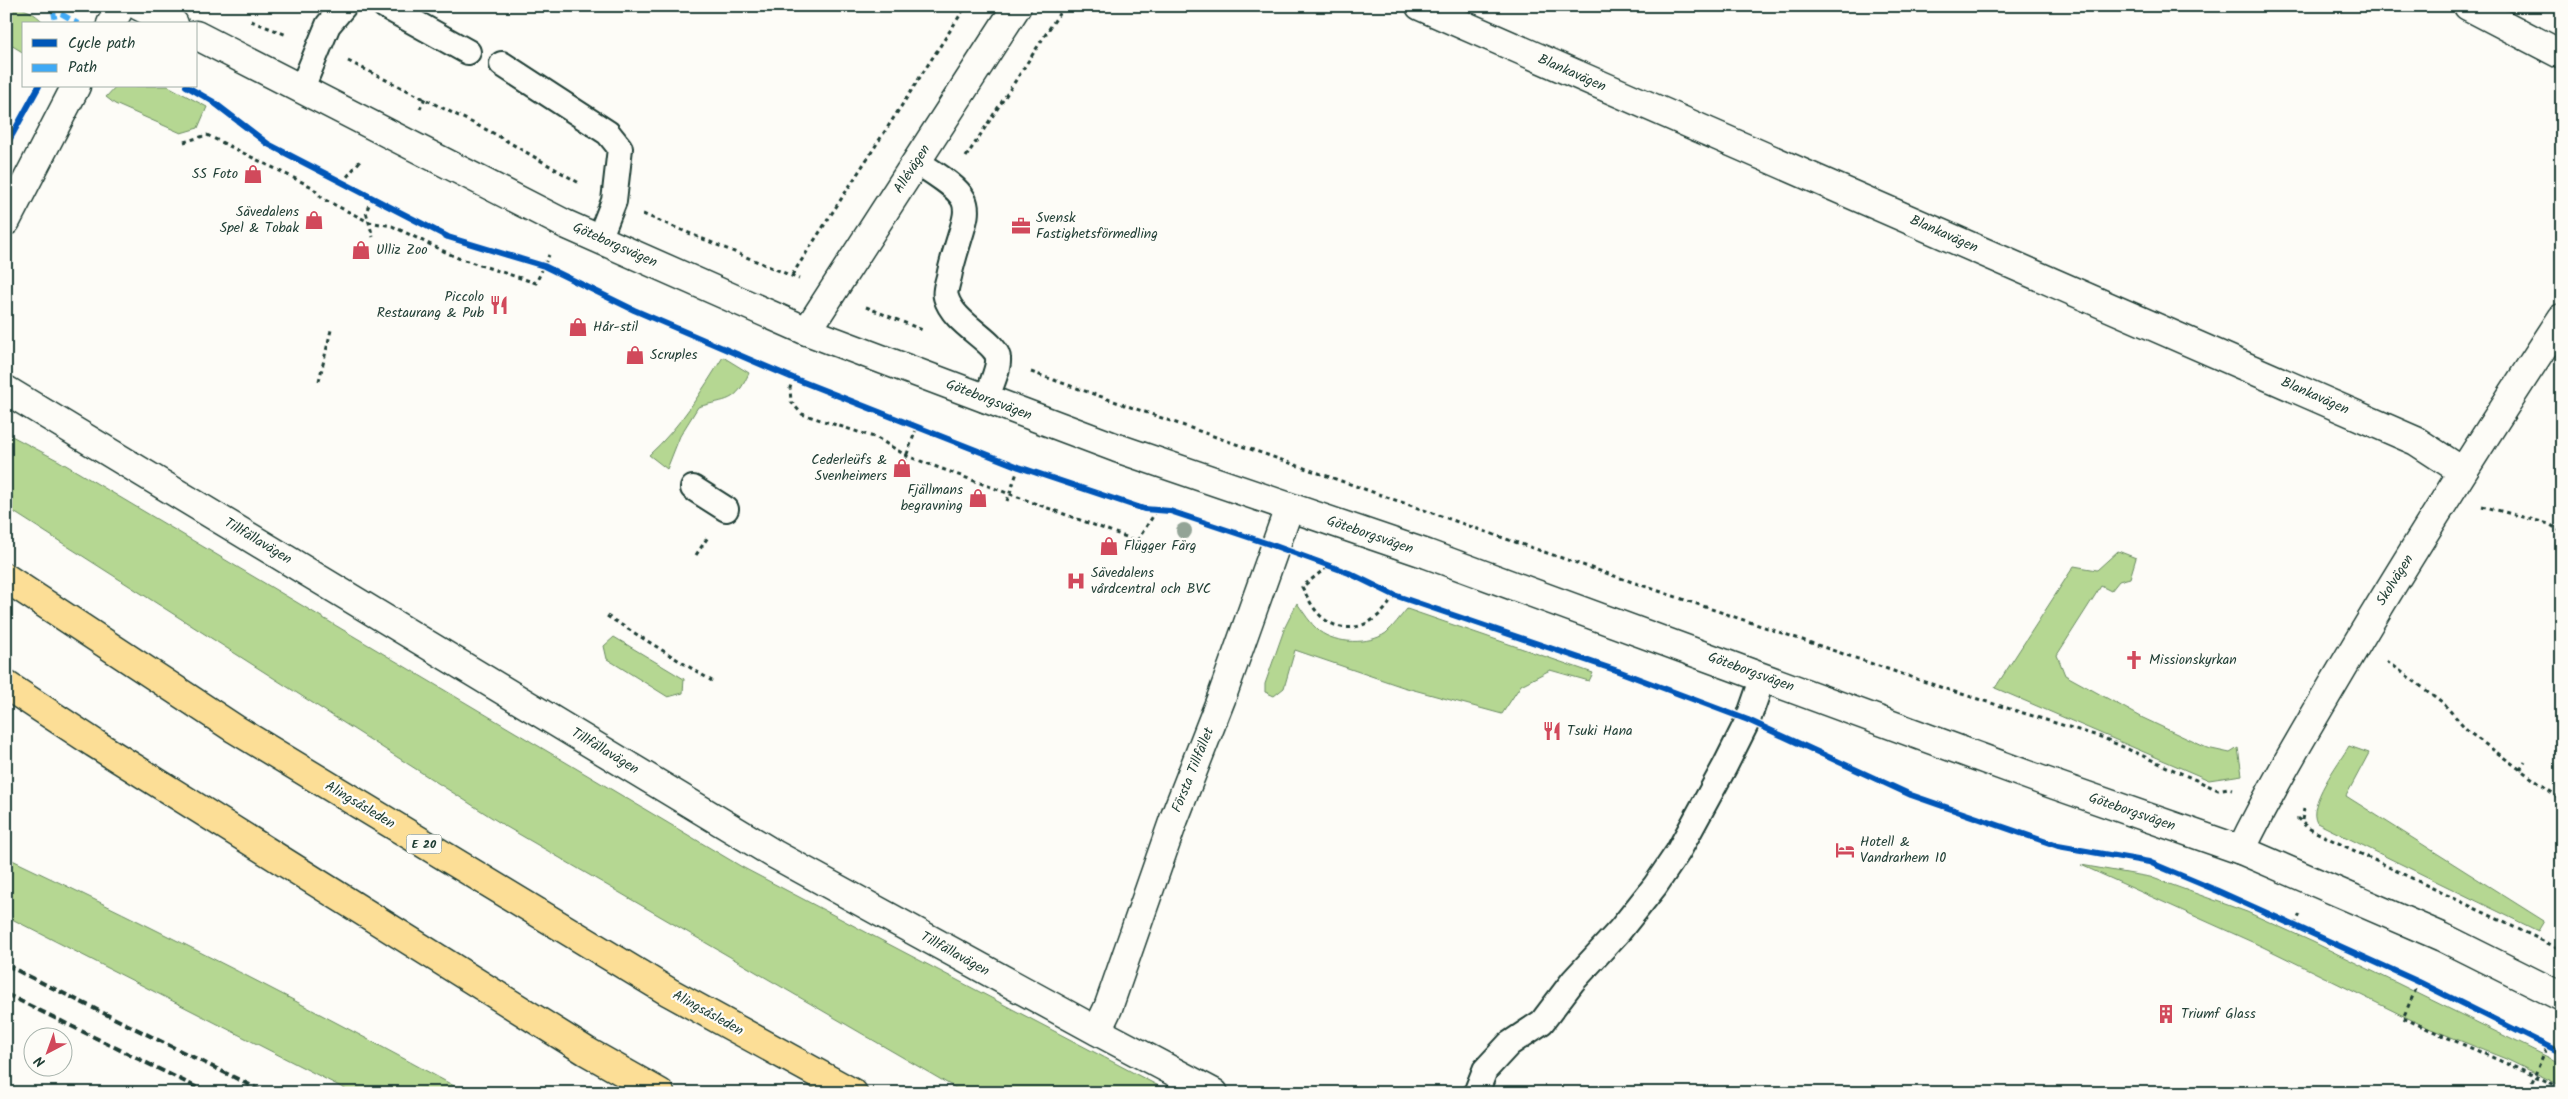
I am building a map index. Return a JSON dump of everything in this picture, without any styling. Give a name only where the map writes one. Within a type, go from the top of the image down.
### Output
[{"type":"highway","name":"Alingsåsleden","points":[[6,578],[252,739],[670,992],[853,1093]]},
{"type":"highway","points":[[6,685],[94,743],[586,1051],[660,1093]]},
{"type":"street","points":[[112,22],[121,6]]},
{"type":"street","points":[[139,6],[170,22]]},
{"type":"street","name":"Allévägen","points":[[807,331],[1017,6]]},
{"type":"street","name":"Blankavägen","points":[[1420,6],[2416,441],[2462,471]]},
{"type":"street","points":[[2468,6],[2562,55]]},
{"type":"street","name":"Göteborgsvägen","points":[[198,36],[565,224],[807,331],[1117,448],[1427,554],[1763,676],[2040,780],[2241,850],[2442,938],[2562,997]]},
{"type":"street","points":[[6,220],[75,88]]},
{"type":"street","name":"Skolvägen","points":[[2241,850],[2264,803],[2369,622],[2462,471],[2562,318]]},
{"type":"street","name":"Tillfällavägen","points":[[6,390],[774,854],[1214,1093]]},
{"type":"street","name":"Första Tillfället","points":[[1097,1031],[1108,1008],[1174,819],[1222,699],[1289,508]]},
{"type":"lane","points":[[302,88],[328,25],[344,6]]},
{"type":"lane","points":[[385,6],[468,52]]},
{"type":"lane","points":[[502,64],[608,133],[620,148],[614,201],[599,239]]},
{"type":"lane","points":[[917,162],[950,182],[966,201],[968,207],[965,226],[955,253],[945,296],[953,314],[971,332],[994,348],[998,360],[986,400]]},
{"type":"lane","points":[[693,488],[726,509]]},
{"type":"lane","points":[[1476,1093],[1485,1070],[1509,1044],[1542,1022],[1573,981],[1620,930],[1655,886],[1678,852],[1748,720],[1763,676]]},
{"type":"path","points":[[247,19],[318,48],[425,98],[614,201],[662,223],[792,275],[966,6]]},
{"type":"path","points":[[420,110],[425,98]]},
{"type":"path","points":[[184,142],[208,135],[312,188],[323,198],[369,222],[392,226],[458,258],[536,283],[544,266]]},
{"type":"path","points":[[342,183],[360,161]]},
{"type":"path","points":[[372,198],[366,212],[373,237]]},
{"type":"path","points":[[866,308],[926,331]]},
{"type":"path","points":[[319,381],[331,330]]},
{"type":"path","points":[[998,360],[1169,422],[1339,479],[1522,545],[1952,691],[2101,738],[2218,790],[2228,788],[2302,820],[2308,828],[2562,950]]},
{"type":"path","points":[[793,378],[790,388],[791,402],[802,414],[878,438],[907,456],[1009,494],[1137,540],[1157,510]]},
{"type":"path","points":[[904,462],[917,427]]},
{"type":"path","points":[[1007,501],[1019,466]]},
{"type":"path","points":[[2481,506],[2549,524],[2562,532]]},
{"type":"path","points":[[1327,566],[1302,586],[1313,608],[1324,620],[1339,627],[1355,628],[1375,619],[1394,595]]},
{"type":"path","points":[[608,616],[712,681]]},
{"type":"path","points":[[2382,658],[2442,702],[2470,733],[2562,800]]},
{"type":"path","points":[[2520,770],[2525,762]]},
{"type":"path","points":[[2419,982],[2403,1018],[2498,1062],[2535,1075],[2562,1088]]},
{"type":"path","points":[[2532,1082],[2547,1046]]},
{"type":"green space","points":[[6,6],[27,10],[43,22],[22,22],[22,52],[6,42]]},
{"type":"green space","points":[[114,88],[172,88],[207,107],[198,128],[181,133],[115,104],[106,97]]},
{"type":"green space","points":[[723,357],[749,373],[744,383],[735,395],[698,407],[680,436],[667,469],[649,455],[671,433]]},
{"type":"green space","points":[[6,433],[59,461],[742,867],[1172,1093],[964,1093],[505,826],[6,507]]},
{"type":"green space","points":[[2118,551],[2136,558],[2130,578],[2119,581],[2111,591],[2101,586],[2057,655],[2065,675],[2143,718],[2207,748],[2230,753],[2238,748],[2242,775],[2209,780],[1995,688],[2074,566],[2097,570]]},
{"type":"green space","points":[[1297,603],[1319,631],[1343,641],[1371,640],[1379,637],[1389,630],[1407,609],[1593,673],[1589,681],[1550,670],[1521,685],[1502,714],[1403,687],[1295,650],[1284,688],[1274,696],[1265,692],[1265,684],[1285,627]]},
{"type":"green space","points":[[614,637],[684,679],[683,693],[668,697],[607,659],[604,646]]},
{"type":"green space","points":[[2349,746],[2369,753],[2346,796],[2544,921],[2538,931],[2317,823],[2315,815],[2320,795]]},
{"type":"green space","points":[[6,857],[123,913],[467,1093],[353,1093],[6,916]]},
{"type":"green space","points":[[2081,865],[2150,877],[2247,912],[2313,942],[2562,1064],[2562,1086],[2506,1059],[2426,1027],[2261,946]]},
{"type":"railway","points":[[6,965],[266,1093]]},
{"type":"railway","points":[[6,994],[208,1093]]},
{"type":"marked path","points":[[48,6],[76,22]]},
{"type":"marked path","points":[[53,9],[56,22]]},
{"type":"cycle path","points":[[6,146],[38,88]]},
{"type":"cycle path","points":[[189,88],[212,101],[268,144],[448,237],[544,266],[634,310],[793,378],[1019,467],[1144,509],[1170,511],[1275,546],[1349,573],[1394,595],[1618,671],[1748,720],[1911,795],[2058,846],[2149,862],[2218,891],[2419,982],[2562,1053]]},
{"type":"place","name":"SS Foto","points":[[253,174]]},
{"type":"place","name":"Sävedalens Spel & Tobak","points":[[314,220]]},
{"type":"place","name":"Svensk Fastighetsförmedling","points":[[1021,226]]},
{"type":"place","name":"Ulliz Zoo","points":[[361,250]]},
{"type":"place","name":"Piccolo Restaurang & Pub","points":[[499,305]]},
{"type":"place","name":"Hår-stil","points":[[578,327]]},
{"type":"place","name":"Scruples","points":[[635,355]]},
{"type":"place","name":"Cederleüfs & Svenheimers","points":[[902,468]]},
{"type":"place","name":"Fjällmans begravning","points":[[978,498]]},
{"type":"place","name":"Flügger Färg","points":[[1109,546]]},
{"type":"place","name":"Sävedalens vårdcentral och BVC","points":[[1076,581]]},
{"type":"place","name":"Missionskyrkan","points":[[2134,660]]},
{"type":"place","name":"Tsuki Hana","points":[[1552,731]]},
{"type":"place","name":"Hotell & Vandrarhem 10","points":[[1845,850]]},
{"type":"place","name":"Triumf Glass","points":[[2166,1014]]}]
